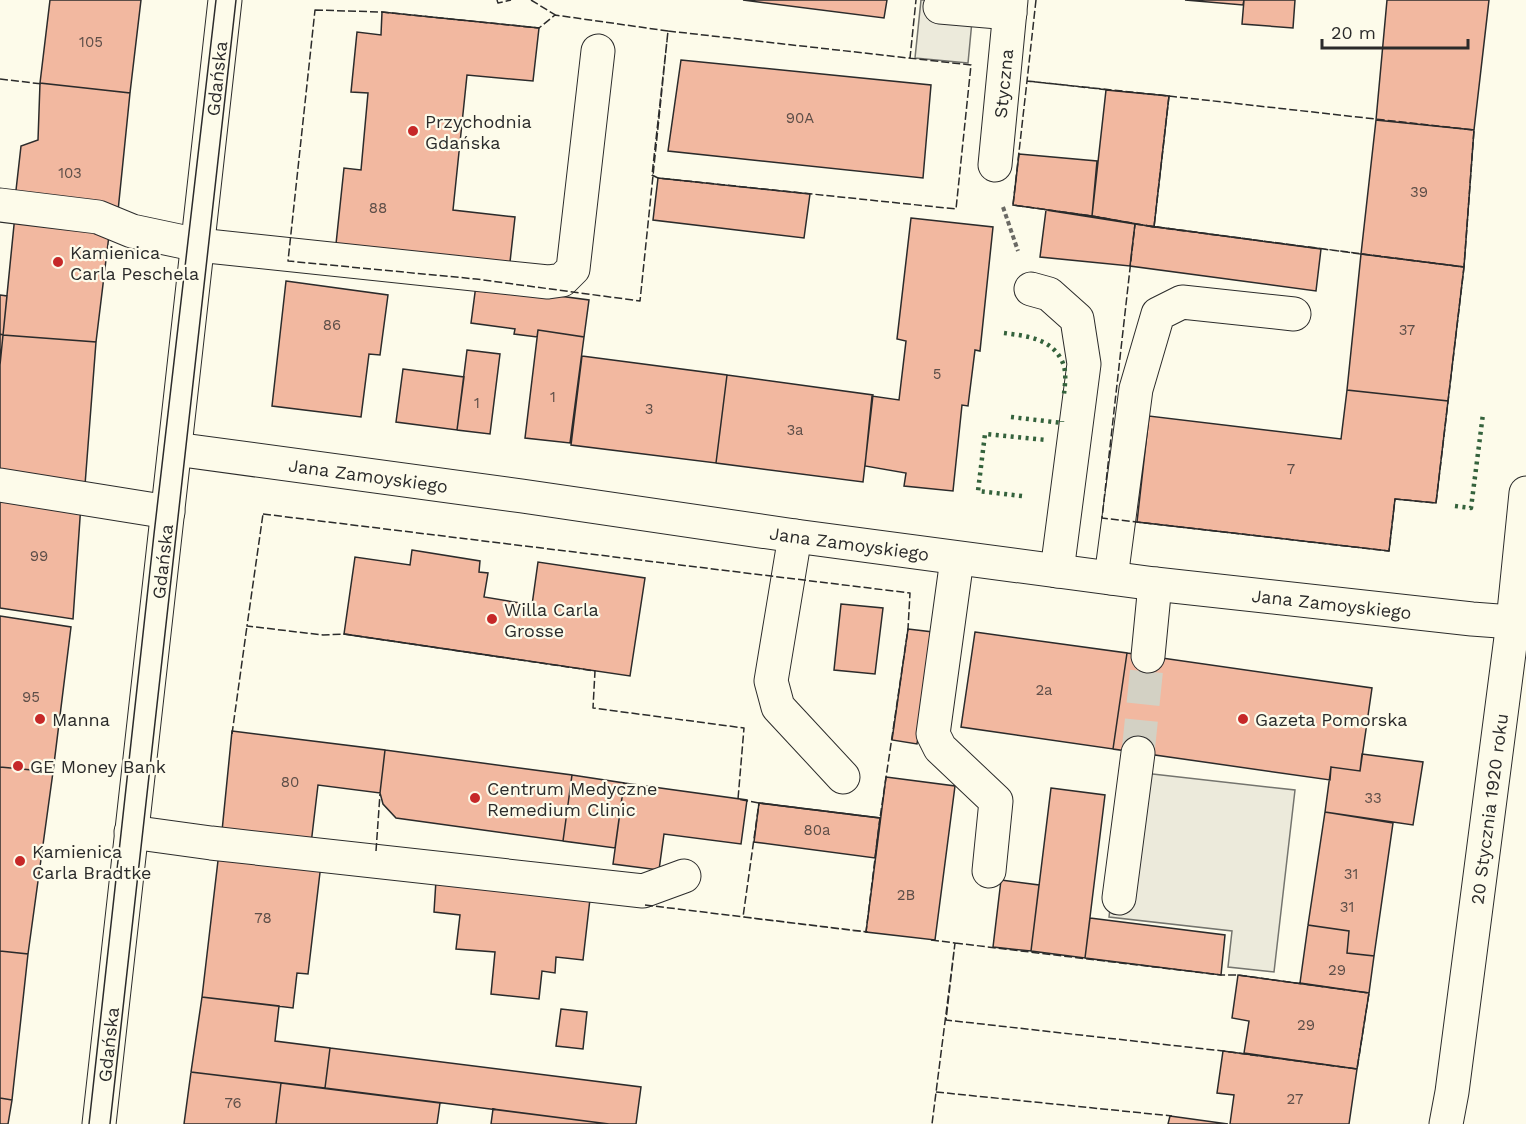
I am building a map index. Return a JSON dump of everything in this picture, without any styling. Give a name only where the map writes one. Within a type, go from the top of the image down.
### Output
[{"type":"street","name":"Gdańska","points":[[99,1124],[225,0]]},
{"type":"street","points":[[940,7],[1011,6]]},
{"type":"street","name":"Styczna","points":[[995,165],[1011,6]]},
{"type":"street","points":[[197,253],[548,282],[562,280],[573,268],[598,51]]},
{"type":"street","points":[[0,205],[98,217],[197,253],[259,266],[459,290]]},
{"type":"street","points":[[1031,290],[1048,294],[1077,319],[1084,364],[1057,571]]},
{"type":"street","points":[[1111,578],[1136,389],[1158,314],[1182,302],[1294,315]]},
{"type":"street","name":"Jana Zamoyskiego","points":[[175,448],[795,536],[1155,584],[1520,622]]},
{"type":"street","points":[[0,485],[168,512]]},
{"type":"street","name":"20 Stycznia 1920 roku","points":[[1446,1124],[1520,622],[1526,493]]},
{"type":"street","points":[[795,536],[771,681],[778,706],[843,777]]},
{"type":"street","points":[[957,558],[933,734],[940,748],[996,801],[989,872]]},
{"type":"street","points":[[1148,656],[1155,584]]},
{"type":"street","points":[[1119,898],[1138,753]]},
{"type":"street","points":[[132,832],[643,891],[684,876]]},
{"type":"path","points":[[995,165],[1002,203],[1031,290]]},
{"type":"shaded area","points":[[921,0],[974,0],[968,63],[915,58]]},
{"type":"shaded area","points":[[1126,771],[1295,790],[1274,972],[1228,967],[1232,931],[1109,917]]},
{"type":"building","points":[[50,0],[141,0],[130,93],[40,83]]},
{"type":"building","points":[[743,0],[887,0],[884,18]]},
{"type":"building","points":[[1185,0],[1244,0],[1243,5]]},
{"type":"building","points":[[1244,0],[1295,0],[1293,28],[1242,24]]},
{"type":"building","points":[[1387,0],[1489,0],[1474,130],[1376,120]]},
{"type":"building","name":"Przychodnia Gdańska","points":[[382,12],[539,28],[533,81],[467,75],[453,210],[515,217],[510,262],[336,244],[344,168],[361,170],[368,93],[351,92],[357,32],[381,35]]},
{"type":"building","points":[[681,60],[931,85],[923,178],[668,151]]},
{"type":"building","points":[[40,83],[130,93],[118,211],[15,199],[21,146],[38,140]]},
{"type":"building","points":[[1106,90],[1169,96],[1154,227],[1092,216]]},
{"type":"building","points":[[1376,120],[1474,130],[1464,267],[1361,254]]},
{"type":"building","points":[[1019,154],[1097,161],[1092,216],[1013,205]]},
{"type":"building","points":[[658,178],[810,194],[804,238],[653,220]]},
{"type":"building","points":[[1046,210],[1135,224],[1130,266],[1040,257]]},
{"type":"building","name":"Kamienica Carla Peschela","points":[[15,215],[110,227],[96,342],[3,335]]},
{"type":"building","points":[[911,218],[993,227],[980,351],[975,350],[968,406],[962,405],[953,491],[904,486],[906,473],[865,466],[872,396],[899,400],[906,341],[897,339]]},
{"type":"building","points":[[1135,224],[1321,249],[1316,291],[1130,266]]},
{"type":"building","points":[[1361,254],[1464,267],[1448,401],[1347,390]]},
{"type":"building","points":[[286,281],[388,295],[380,355],[369,354],[361,417],[272,406]]},
{"type":"building","points":[[476,285],[589,300],[584,337],[538,330],[537,337],[514,334],[515,329],[471,323]]},
{"type":"building","points":[[0,295],[7,296],[3,335],[0,334]]},
{"type":"building","points":[[538,330],[584,337],[570,443],[525,438]]},
{"type":"building","points":[[0,334],[3,335],[0,365]]},
{"type":"building","points":[[3,335],[96,342],[85,485],[0,475],[0,365]]},
{"type":"building","points":[[467,350],[500,354],[490,434],[457,430]]},
{"type":"building","points":[[582,356],[727,375],[716,463],[571,445]]},
{"type":"building","points":[[403,369],[464,377],[457,430],[396,422]]},
{"type":"building","points":[[727,375],[873,395],[863,482],[716,463]]},
{"type":"building","points":[[1347,390],[1448,401],[1436,503],[1395,499],[1389,551],[1137,522],[1149,416],[1341,439]]},
{"type":"building","points":[[0,491],[81,504],[73,619],[0,608]]},
{"type":"building","name":"Willa Carla Grosse","points":[[412,550],[480,561],[479,572],[488,573],[484,597],[532,605],[538,562],[645,578],[630,676],[344,634],[355,557],[410,565]]},
{"type":"building","points":[[841,604],[883,608],[875,674],[834,670]]},
{"type":"building","points":[[0,616],[71,627],[53,772],[0,767]]},
{"type":"building","points":[[908,629],[933,632],[917,744],[892,740]]},
{"type":"building","points":[[975,632],[1127,653],[1113,749],[961,727]]},
{"type":"building","name":"Gazeta Pomorska","points":[[1127,653],[1372,688],[1360,771],[1331,767],[1330,780],[1113,749]]},
{"type":"building","points":[[232,731],[385,750],[380,793],[318,785],[311,844],[222,831]]},
{"type":"building","name":"Centrum Medyczne Remedium Clinic","points":[[385,750],[572,775],[563,841],[396,818],[383,804],[380,793]]},
{"type":"building","points":[[1362,754],[1423,762],[1413,825],[1325,812],[1331,767],[1360,771]]},
{"type":"building","name":"Kamienica Carla Bradtke","points":[[0,767],[53,772],[28,954],[0,951]]},
{"type":"building","points":[[572,775],[624,783],[615,848],[563,841]]},
{"type":"building","points":[[886,777],[955,786],[935,940],[866,932]]},
{"type":"building","points":[[624,783],[747,800],[741,844],[664,834],[659,870],[613,864]]},
{"type":"building","points":[[1051,788],[1105,795],[1085,958],[1031,951]]},
{"type":"building","points":[[759,803],[880,818],[875,858],[754,842]]},
{"type":"building","points":[[1325,812],[1393,823],[1374,956],[1347,953],[1349,931],[1308,925]]},
{"type":"building","points":[[219,852],[321,864],[308,974],[297,973],[293,1008],[202,997]]},
{"type":"building","points":[[436,880],[590,899],[583,960],[556,957],[555,973],[542,971],[539,999],[491,994],[495,952],[456,949],[460,915],[434,912]]},
{"type":"building","points":[[1001,880],[1039,885],[1031,951],[993,947]]},
{"type":"building","points":[[1090,918],[1225,935],[1221,975],[1085,958]]},
{"type":"building","points":[[1308,925],[1349,931],[1347,953],[1374,956],[1369,993],[1300,983]]},
{"type":"building","points":[[0,951],[28,954],[12,1100],[0,1098]]},
{"type":"building","points":[[1238,975],[1369,993],[1357,1069],[1244,1053],[1249,1021],[1232,1018]]},
{"type":"building","points":[[202,997],[279,1006],[275,1041],[330,1048],[325,1088],[191,1072]]},
{"type":"building","points":[[561,1009],[587,1012],[583,1049],[556,1046]]},
{"type":"building","points":[[330,1048],[641,1087],[636,1124],[609,1124],[325,1088]]},
{"type":"building","points":[[1223,1051],[1357,1069],[1349,1124],[1230,1124],[1234,1095],[1217,1093]]},
{"type":"building","points":[[191,1072],[281,1083],[276,1124],[184,1124]]},
{"type":"building","points":[[281,1083],[440,1103],[437,1124],[276,1124]]},
{"type":"building","points":[[0,1098],[12,1100],[8,1124],[0,1124]]},
{"type":"building","points":[[493,1109],[609,1124],[491,1124]]},
{"type":"building","points":[[1170,1116],[1228,1124],[1168,1124]]},
{"type":"tunnel","points":[[1138,753],[1148,656]]},
{"type":"tram line","points":[[89,1124],[216,0]]},
{"type":"tram line","points":[[110,1124],[236,0]]},
{"type":"hedge","points":[[1004,333],[1021,335],[1045,343],[1057,353],[1064,365],[1064,394]]},
{"type":"hedge","points":[[1455,506],[1471,508],[1483,414]]},
{"type":"hedge","points":[[1011,417],[1062,423],[1062,421]]},
{"type":"hedge","points":[[1022,496],[978,491],[985,434],[1047,440]]},
{"type":"fence","points":[[497,0],[498,3],[511,0]]},
{"type":"fence","points":[[531,0],[557,16]]},
{"type":"fence","points":[[909,58],[916,0]]},
{"type":"fence","points":[[1036,0],[1027,81],[1109,90]]},
{"type":"fence","points":[[315,10],[382,12],[539,28],[555,15],[668,31],[640,301],[476,279],[288,261],[315,10]]},
{"type":"fence","points":[[668,31],[971,65],[956,209],[658,178],[652,175],[668,31]]},
{"type":"fence","points":[[0,79],[42,84]]},
{"type":"fence","points":[[1027,81],[1169,96],[1154,227],[1013,205],[1027,81]]},
{"type":"fence","points":[[1169,96],[1474,130],[1464,267],[1154,227],[1169,96]]},
{"type":"fence","points":[[1135,224],[1464,267],[1436,503],[1395,499],[1389,551],[1102,518],[1135,224]]},
{"type":"fence","points":[[263,514],[910,593],[908,629],[880,818],[738,799],[744,728],[593,708],[595,671],[344,634],[323,635],[247,626],[263,514]]},
{"type":"fence","points":[[232,734],[247,626]]},
{"type":"fence","points":[[376,851],[380,794]]},
{"type":"fence","points":[[759,803],[880,818],[866,932],[743,917],[759,803]]},
{"type":"fence","points":[[645,905],[868,932]]},
{"type":"fence","points":[[931,940],[955,943],[932,1124]]},
{"type":"fence","points":[[955,943],[1221,975],[1238,975],[1369,993],[1357,1069],[1223,1051],[946,1020],[955,943]]},
{"type":"fence","points":[[936,1092],[1172,1116]]},
{"type":"place","name":"Przychodnia Gdańska","points":[[413,131]]},
{"type":"place","name":"Kamienica Carla Peschela","points":[[58,262]]},
{"type":"place","name":"Willa Carla Grosse","points":[[492,619]]},
{"type":"place","name":"Manna","points":[[40,719]]},
{"type":"place","name":"Gazeta Pomorska","points":[[1243,719]]},
{"type":"place","name":"GE Money Bank","points":[[18,766]]},
{"type":"place","name":"Centrum Medyczne Remedium Clinic","points":[[475,798]]},
{"type":"place","name":"Kamienica Carla Bradtke","points":[[20,861]]}]
